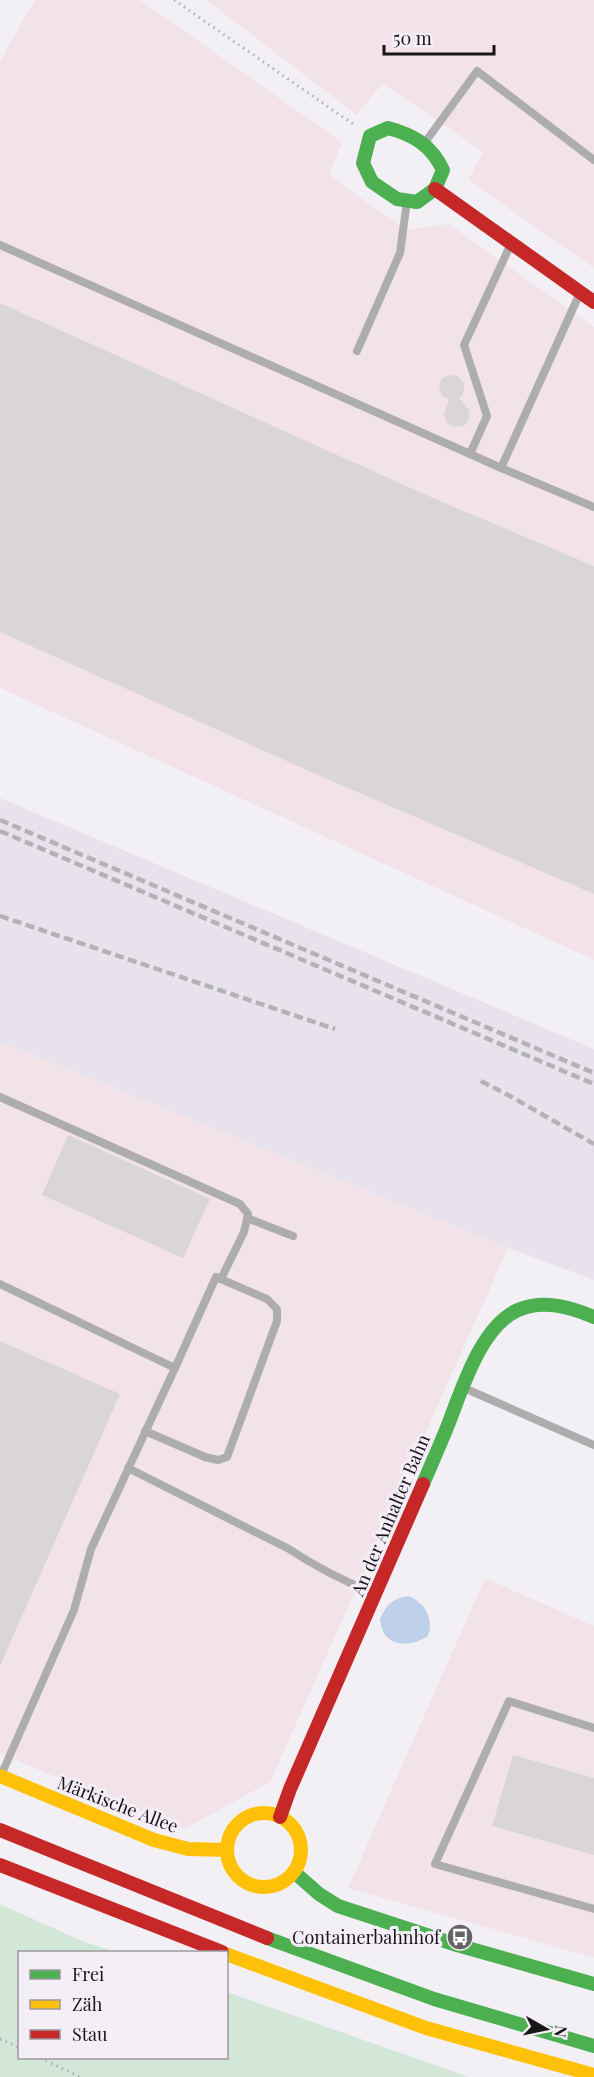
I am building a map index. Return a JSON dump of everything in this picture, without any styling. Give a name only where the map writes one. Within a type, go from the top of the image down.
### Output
[{"type":"main road","points":[[388,128],[411,133],[424,144],[436,154],[443,170],[435,189],[417,202],[407,201],[397,199],[372,182],[363,163],[370,136],[388,128]]},
{"type":"main road","points":[[435,189],[594,302]]},
{"type":"main road","name":"An der Anhalter Bahn","points":[[280,1817],[463,1388],[494,1327],[506,1316],[536,1305],[571,1308],[594,1317]]},
{"type":"main road","name":"Märkische Allee","points":[[0,1776],[154,1840],[188,1849],[227,1850]]},
{"type":"main road","points":[[262,1814],[280,1817],[289,1823],[300,1841],[299,1863],[294,1872],[275,1886],[252,1886],[234,1872],[228,1861],[227,1850],[232,1832],[244,1819],[262,1814]]},
{"type":"main road","points":[[0,1830],[253,1933],[381,1980],[434,1999],[594,2046]]},
{"type":"main road","points":[[0,1865],[217,1951]]},
{"type":"main road","points":[[294,1872],[318,1894],[338,1906],[448,1942],[594,1984]]},
{"type":"main road","points":[[228,1955],[426,2028],[594,2075]]},
{"type":"lane","points":[[424,144],[477,71],[594,160]]},
{"type":"lane","points":[[357,351],[400,253],[407,201]]},
{"type":"lane","points":[[470,454],[487,416],[464,345],[512,243]]},
{"type":"lane","points":[[0,245],[501,468],[594,507]]},
{"type":"lane","points":[[501,468],[580,292]]},
{"type":"lane","points":[[0,1097],[240,1204],[248,1214],[248,1218],[244,1232],[221,1279]]},
{"type":"lane","points":[[248,1218],[293,1236]]},
{"type":"lane","points":[[0,1776],[74,1610],[91,1549],[145,1431],[175,1368],[216,1277],[267,1299],[277,1309],[277,1321],[227,1457],[218,1460],[205,1457],[145,1431]]},
{"type":"lane","points":[[0,1284],[175,1368]]},
{"type":"lane","points":[[463,1388],[594,1445]]},
{"type":"lane","points":[[129,1468],[290,1549],[329,1573],[376,1595]]},
{"type":"lane","points":[[594,1728],[509,1701],[435,1864],[594,1909]]},
{"type":"path","points":[[174,0],[370,136]]},
{"type":"path","points":[[0,2038],[18,2047]]},
{"type":"path","points":[[42,2059],[80,2077]]},
{"type":"shaded area","points":[[35,0],[140,0],[342,142],[329,175],[406,230],[449,224],[594,327],[594,960],[0,688],[0,61]]},
{"type":"shaded area","points":[[206,0],[594,0],[594,268],[468,180],[483,152],[383,83],[357,115]]},
{"type":"shaded area","points":[[0,798],[594,1049],[594,1280],[508,1248],[0,1042]]},
{"type":"shaded area","points":[[0,1042],[508,1248],[270,1782],[184,1829],[0,1754]]},
{"type":"shaded area","points":[[485,1578],[594,1626],[594,1958],[348,1888]]},
{"type":"green space","points":[[0,1904],[82,1941],[113,1951],[18,1951],[18,2059],[228,2059],[228,1992],[469,2077],[0,2077]]},
{"type":"water","points":[[408,1596],[419,1602],[427,1612],[430,1630],[428,1636],[420,1640],[405,1644],[397,1643],[386,1635],[380,1619],[391,1603],[398,1598]]},
{"type":"building","points":[[0,303],[433,498],[594,566],[594,894],[311,772],[0,632]]},
{"type":"building","points":[[449,375],[458,376],[464,383],[464,392],[459,398],[469,410],[469,419],[464,426],[455,427],[447,423],[444,414],[449,400],[442,396],[439,388],[441,379]]},
{"type":"building","points":[[68,1135],[210,1199],[183,1258],[42,1195]]},
{"type":"building","points":[[0,1341],[120,1394],[0,1666]]},
{"type":"building","points":[[513,1755],[594,1778],[594,1855],[492,1826]]},
{"type":"railway","points":[[0,820],[594,1073]]},
{"type":"railway","points":[[0,831],[594,1084]]},
{"type":"railway","points":[[0,916],[335,1029]]},
{"type":"railway","points":[[481,1081],[594,1144]]},
{"type":"traffic: fast","points":[[388,128],[421,142],[433,154],[443,170],[435,189],[417,202],[397,199],[372,182],[363,163],[370,136],[388,128]]},
{"type":"traffic: fast","points":[[423,1484],[474,1360],[493,1330],[505,1318],[518,1310],[537,1305],[566,1307],[594,1317]]},
{"type":"traffic: fast","points":[[294,1872],[319,1894],[338,1906],[457,1945],[594,1984]]},
{"type":"traffic: fast","points":[[267,1938],[434,1999],[594,2046]]},
{"type":"traffic: slow","points":[[0,1776],[154,1840],[188,1849],[227,1850]]},
{"type":"traffic: slow","points":[[264,1813],[278,1816],[290,1824],[298,1836],[301,1850],[298,1864],[290,1876],[278,1884],[264,1887],[250,1884],[238,1876],[230,1864],[227,1850],[230,1836],[238,1824],[250,1816],[264,1813]]},
{"type":"traffic: slow","points":[[228,1955],[426,2028],[594,2075]]},
{"type":"traffic: jam","points":[[435,189],[594,302]]},
{"type":"traffic: jam","points":[[280,1817],[290,1789],[423,1484]]},
{"type":"traffic: jam","points":[[0,1830],[267,1938]]},
{"type":"traffic: jam","points":[[0,1865],[219,1951]]},
{"type":"place","name":"Containerbahnhof","points":[[460,1937]]}]
